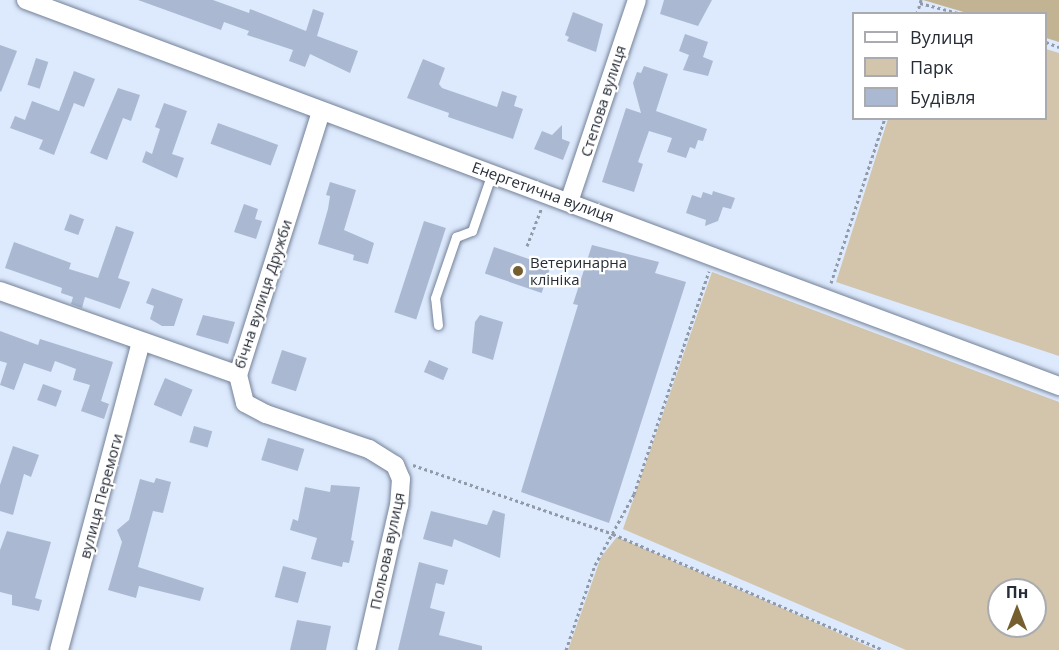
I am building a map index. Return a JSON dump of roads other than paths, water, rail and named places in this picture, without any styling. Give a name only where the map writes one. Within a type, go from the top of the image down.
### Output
[{"type":"street","name":"Енергетична вулиця","points":[[26,0],[1059,386]]},
{"type":"street","name":"Степова вулиця","points":[[569,201],[637,0]]},
{"type":"street","name":"бічна вулиця Дружби","points":[[0,291],[238,375],[321,112]]},
{"type":"street","name":"вулиця Перемоги","points":[[59,650],[141,342]]},
{"type":"street","name":"Польова вулиця","points":[[238,375],[245,403],[267,414],[369,449],[395,465],[401,480],[399,505],[366,650]]},
{"type":"lane","points":[[438,325],[435,298],[456,237],[472,231],[492,173]]},
{"type":"place","name":"Ветеринарна клініка","points":[[518,271]]}]
